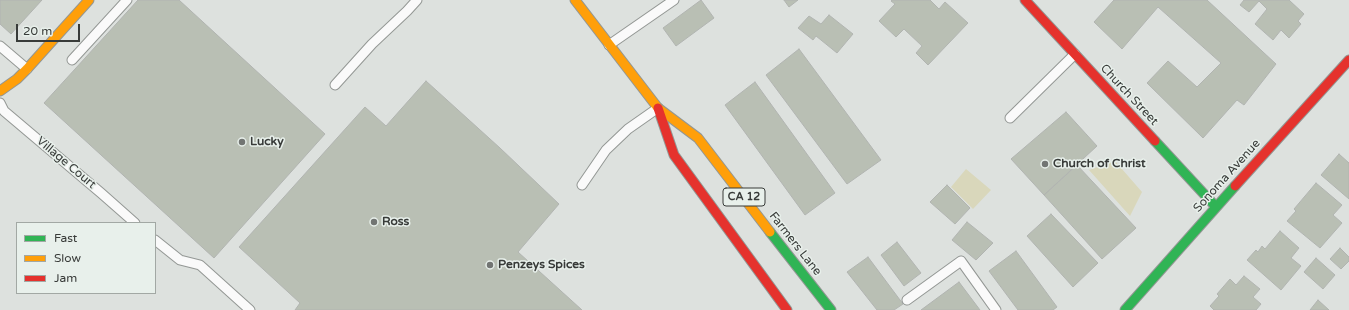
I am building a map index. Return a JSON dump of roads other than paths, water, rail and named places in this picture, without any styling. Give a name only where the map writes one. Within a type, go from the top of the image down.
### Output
[{"type":"street","points":[[0,91],[17,79],[27,69],[89,0]]},
{"type":"street","name":"Farmers Lane","points":[[575,0],[658,108],[698,138],[831,310]]},
{"type":"street","name":"Church Street","points":[[1025,0],[1216,207]]},
{"type":"street","name":"Sonoma Avenue","points":[[1125,310],[1349,60]]},
{"type":"street","name":"Farmers Lane","points":[[658,108],[674,155],[787,310]]},
{"type":"lane","points":[[72,60],[127,0]]},
{"type":"lane","points":[[335,84],[372,44],[407,12],[417,0]]},
{"type":"lane","points":[[609,45],[674,0]]},
{"type":"lane","points":[[0,46],[27,69]]},
{"type":"lane","points":[[1010,118],[1075,54]]},
{"type":"lane","name":"Village Court","points":[[0,103],[4,111],[134,222]]},
{"type":"lane","points":[[582,184],[606,150],[628,129],[658,108]]},
{"type":"lane","points":[[156,241],[180,260],[200,265],[250,310]]},
{"type":"lane","points":[[907,300],[961,261],[996,310]]},
{"type":"place","name":"Lucky","points":[[242,142]]},
{"type":"place","name":"Church of Christ","points":[[1045,164]]},
{"type":"place","name":"Ross","points":[[374,222]]},
{"type":"place","name":"Penzeys Spices","points":[[490,265]]}]
